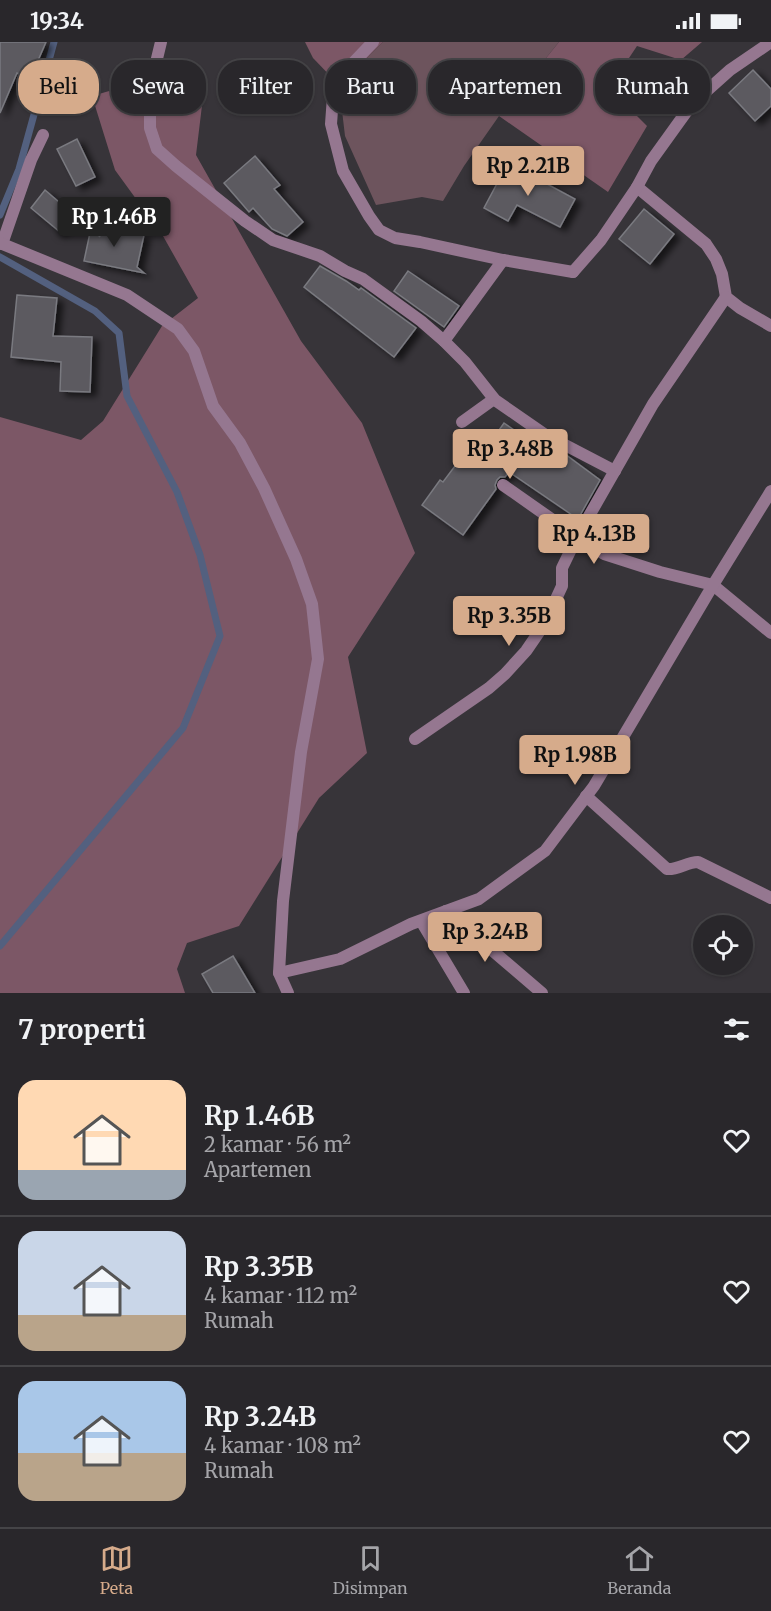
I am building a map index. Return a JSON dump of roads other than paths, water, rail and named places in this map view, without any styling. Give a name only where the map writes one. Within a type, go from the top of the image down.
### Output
[{"type":"street","points":[[161,42],[153,75],[150,110],[150,128],[157,149],[245,221],[273,240],[320,256],[363,279],[421,321],[444,341],[465,362],[494,399],[544,434],[615,471]]},
{"type":"street","points":[[373,42],[334,83],[330,124],[343,171],[369,216],[380,230],[395,238],[573,272],[601,240],[637,187],[651,161],[692,104],[730,70],[771,42]]},
{"type":"street","points":[[43,135],[31,160],[1,243],[127,295],[178,328],[194,351],[213,406],[240,443],[264,488],[296,559],[312,604],[318,659],[301,752],[283,902],[279,973],[288,993]]},
{"type":"street","points":[[637,187],[706,244],[722,274],[726,297],[771,326]]},
{"type":"street","points":[[444,341],[503,260]]},
{"type":"street","points":[[415,739],[489,688],[526,651],[539,632],[562,586],[562,568],[577,537],[652,404],[726,297]]},
{"type":"street","points":[[462,422],[494,399]]},
{"type":"street","points":[[503,485],[604,554],[660,572],[713,585],[771,633]]},
{"type":"street","points":[[279,973],[340,959],[411,924],[479,899],[544,851],[586,796],[631,725],[771,491]]},
{"type":"street","points":[[586,796],[667,869],[698,862],[771,898]]},
{"type":"street","points":[[446,911],[542,993]]},
{"type":"street","points":[[421,921],[464,993]]},
{"type":"waterway","points":[[0,215],[19,169],[54,42]]},
{"type":"waterway","points":[[0,257],[95,311],[119,333],[127,396],[177,492],[200,555],[220,636],[183,728],[0,946]]}]
